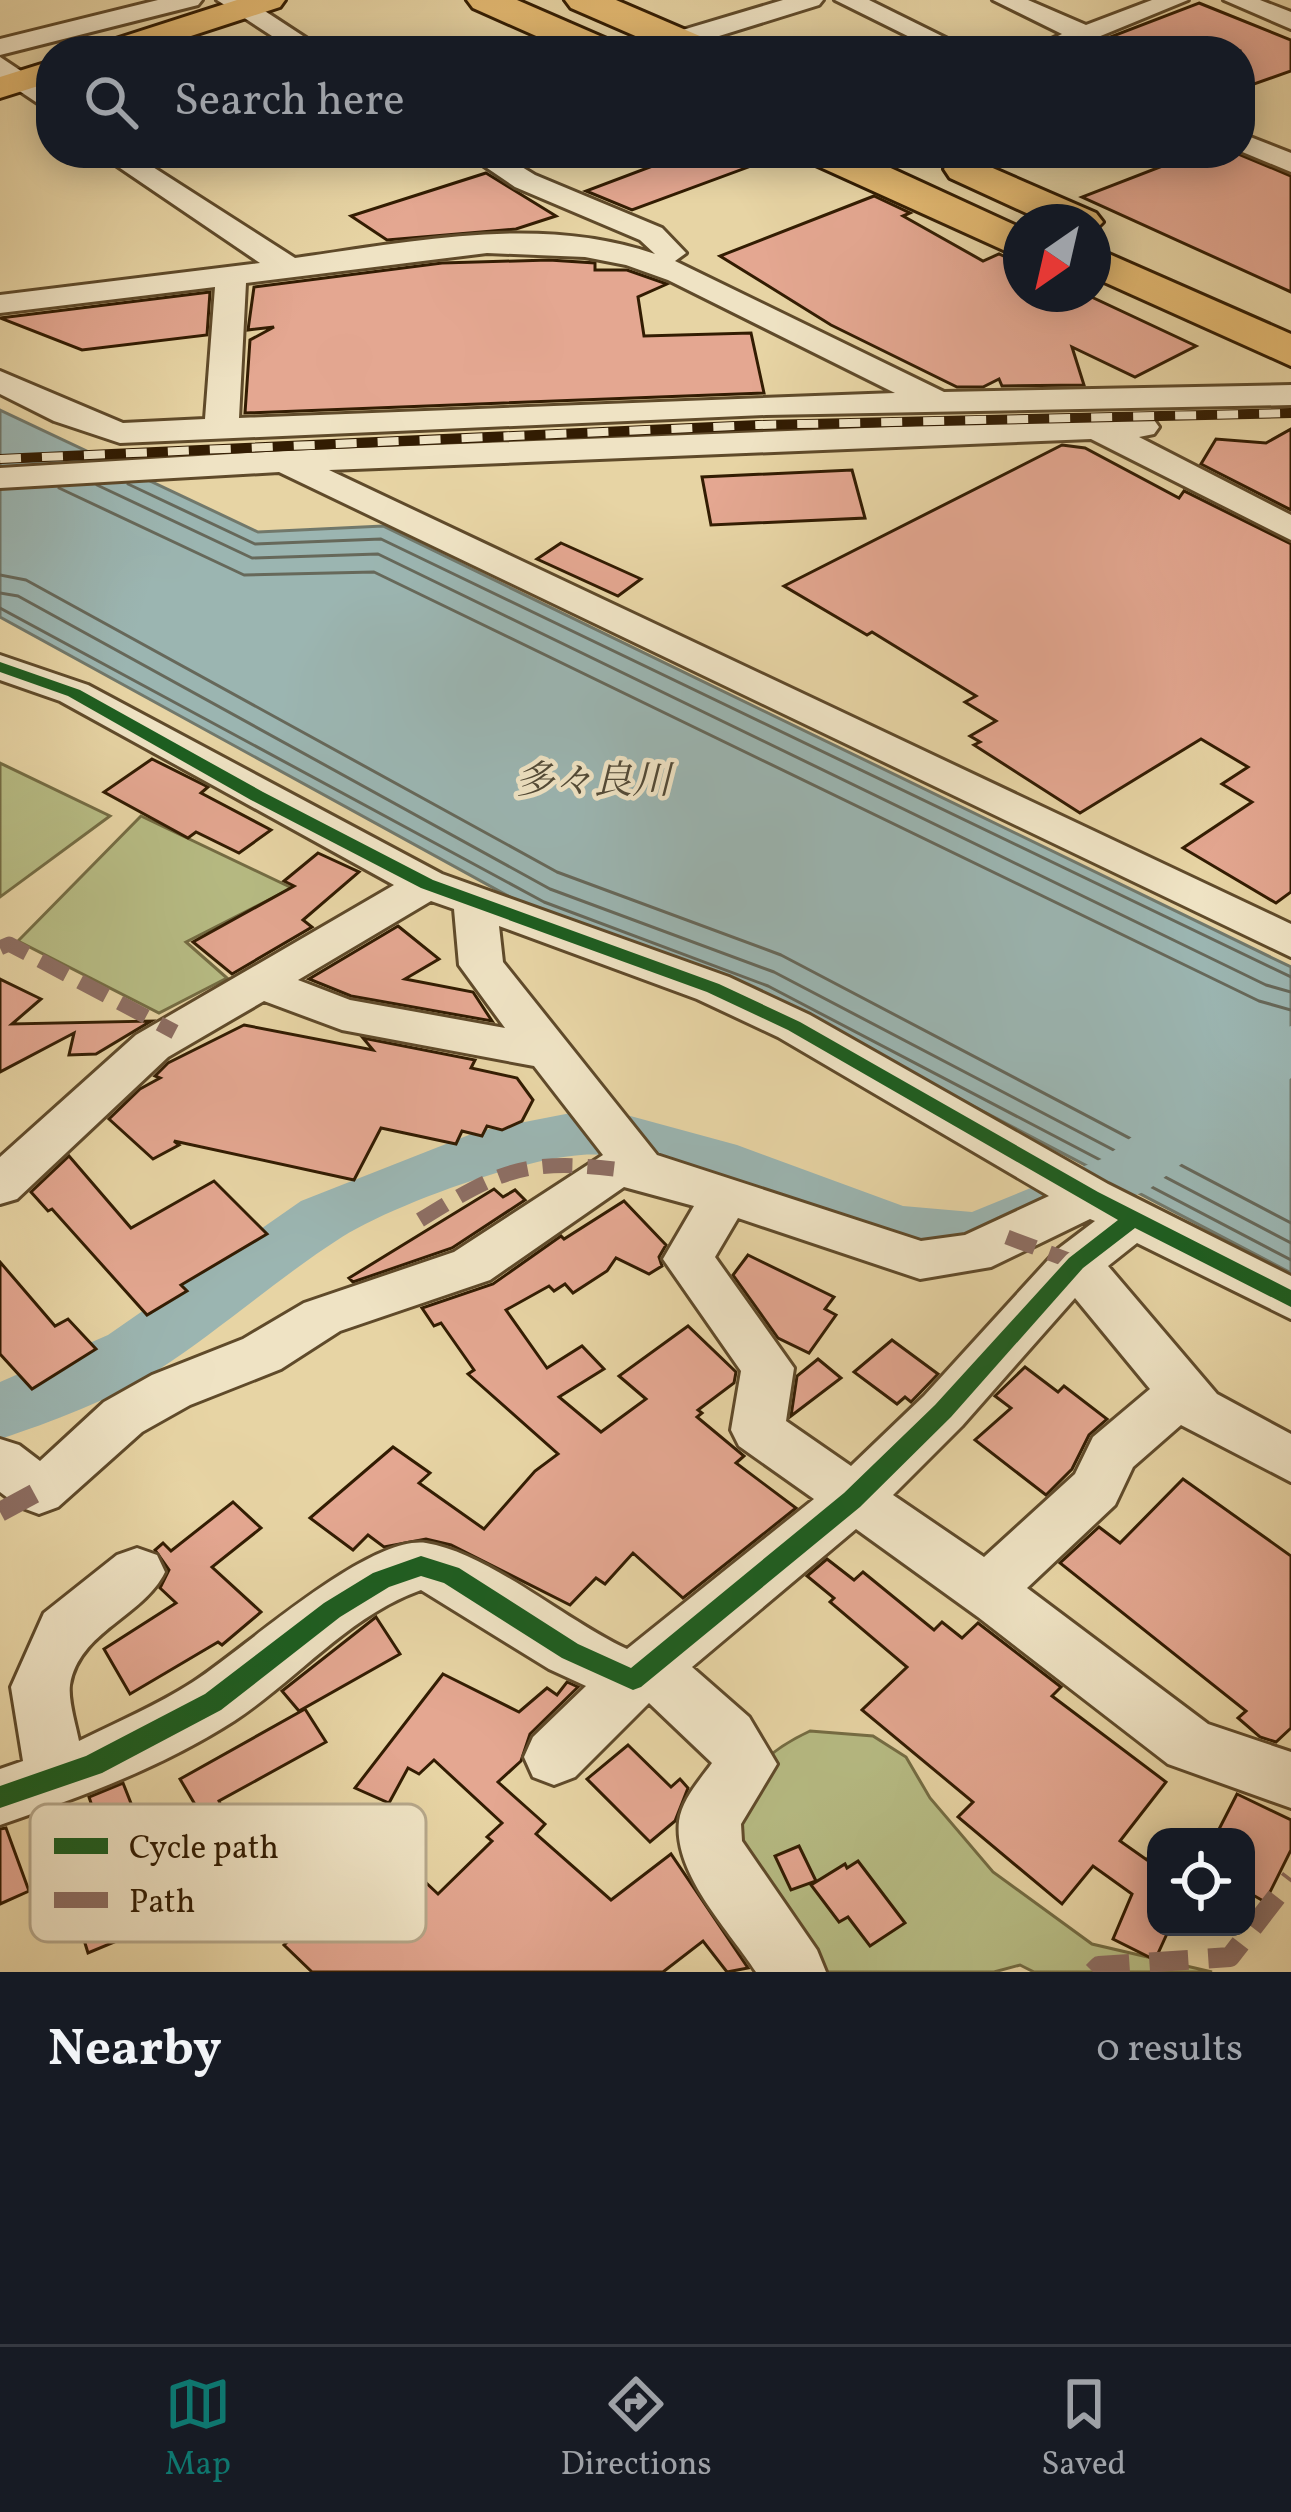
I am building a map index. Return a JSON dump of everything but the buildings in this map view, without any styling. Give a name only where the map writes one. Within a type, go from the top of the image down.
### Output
[{"type":"highway","points":[[486,0],[568,36]]},
{"type":"highway","points":[[523,0],[605,36]]},
{"type":"highway","points":[[555,0],[654,36]]},
{"type":"highway","points":[[584,0],[661,36]]},
{"type":"highway","points":[[856,168],[1003,236]]},
{"type":"highway","points":[[893,168],[1003,218]]},
{"type":"highway","points":[[927,168],[1006,204]]},
{"type":"highway","points":[[962,168],[1042,204]]},
{"type":"highway","points":[[1111,235],[1291,317]]},
{"type":"highway","points":[[1111,252],[1291,335]]},
{"type":"highway","points":[[1111,268],[1291,352]]},
{"type":"highway","points":[[1111,286],[1291,371]]},
{"type":"main road","points":[[154,36],[248,3]]},
{"type":"street","points":[[44,36],[189,0]]},
{"type":"street","points":[[713,36],[810,0]]},
{"type":"street","points":[[848,0],[926,36]]},
{"type":"street","points":[[1006,0],[1090,31]]},
{"type":"street","points":[[1030,0],[1090,31]]},
{"type":"street","points":[[1078,36],[1175,0]]},
{"type":"street","points":[[1238,0],[1291,21]]},
{"type":"street","points":[[248,3],[293,36]]},
{"type":"street","points":[[0,47],[36,38]]},
{"type":"street","points":[[1255,147],[1291,163]]},
{"type":"street","points":[[135,168],[290,268]]},
{"type":"street","points":[[504,168],[650,234],[668,247],[679,273]]},
{"type":"street","points":[[0,304],[420,250],[557,244],[645,258],[937,401]]},
{"type":"street","points":[[220,429],[231,275]]},
{"type":"street","points":[[0,381],[66,414],[120,433],[824,404],[1291,395]]},
{"type":"street","points":[[824,404],[834,438]]},
{"type":"street","points":[[0,478],[284,461],[1094,427],[1291,425]]},
{"type":"street","points":[[1094,427],[1291,529]]},
{"type":"street","points":[[284,461],[1291,942]]},
{"type":"street","points":[[0,667],[74,693],[427,884],[713,988],[794,1026],[1112,1207],[1291,1299]]},
{"type":"street","points":[[0,1186],[152,1046],[427,884]]},
{"type":"street","points":[[475,905],[481,965],[640,1168]]},
{"type":"street","points":[[260,982],[342,1014],[548,1052]]},
{"type":"street","points":[[0,1461],[39,1491],[123,1417],[171,1390],[262,1354],[322,1317],[472,1266],[614,1169],[640,1168],[676,1184],[741,1186],[920,1260],[973,1253],[1112,1207]]},
{"type":"street","points":[[741,1186],[688,1259],[768,1368],[758,1430],[986,1591],[1189,1745],[1291,1780]]},
{"type":"street","points":[[554,1757],[643,1672],[852,1500],[943,1411],[1076,1263],[1112,1207]]},
{"type":"street","points":[[1076,1263],[1198,1408],[1291,1460]]},
{"type":"street","points":[[986,1591],[1096,1489],[1112,1453],[1184,1391]]},
{"type":"street","points":[[0,1797],[56,1779],[213,1702],[332,1610],[381,1580],[421,1566],[451,1574],[570,1651],[643,1672],[668,1686],[739,1746],[747,1764],[710,1817],[711,1850],[794,1972]]},
{"type":"street","points":[[56,1779],[40,1687],[64,1630],[137,1572]]},
{"type":"green space","points":[[0,763],[110,816],[0,897]]},
{"type":"green space","points":[[141,816],[292,888],[186,942],[227,978],[159,1013],[18,941]]},
{"type":"green space","points":[[810,1731],[873,1736],[906,1757],[930,1798],[993,1872],[1092,1944],[1212,1972],[1034,1972],[1020,1965],[994,1972],[808,1972],[728,1823],[758,1767]]},
{"type":"water","name":"多々良川","points":[[0,410],[258,532],[383,526],[1291,967],[1291,1273],[763,996],[539,913],[0,617]]},
{"type":"waterway","points":[[0,1412],[131,1354],[323,1218],[479,1153],[581,1133],[623,1136],[715,1161],[899,1230],[976,1236],[1126,1174],[1291,1047]]},
{"type":"railway","points":[[0,459],[758,425],[1291,413]]},
{"type":"marked path","points":[[0,948],[9,944],[175,1032]]},
{"type":"marked path","points":[[420,1220],[511,1170],[553,1164],[614,1169]]},
{"type":"marked path","points":[[1007,1237],[1076,1263]]},
{"type":"marked path","points":[[0,1512],[39,1491]]},
{"type":"marked path","points":[[1093,1972],[1099,1966],[1230,1957],[1291,1878]]},
{"type":"cycle path","points":[[0,667],[74,693],[427,884],[713,988],[794,1026],[1091,1197],[1291,1299]]},
{"type":"cycle path","points":[[0,1797],[93,1765],[213,1702],[332,1610],[381,1580],[421,1566],[451,1575],[570,1651],[633,1680],[852,1500],[943,1411],[1076,1263],[1134,1218]]}]
